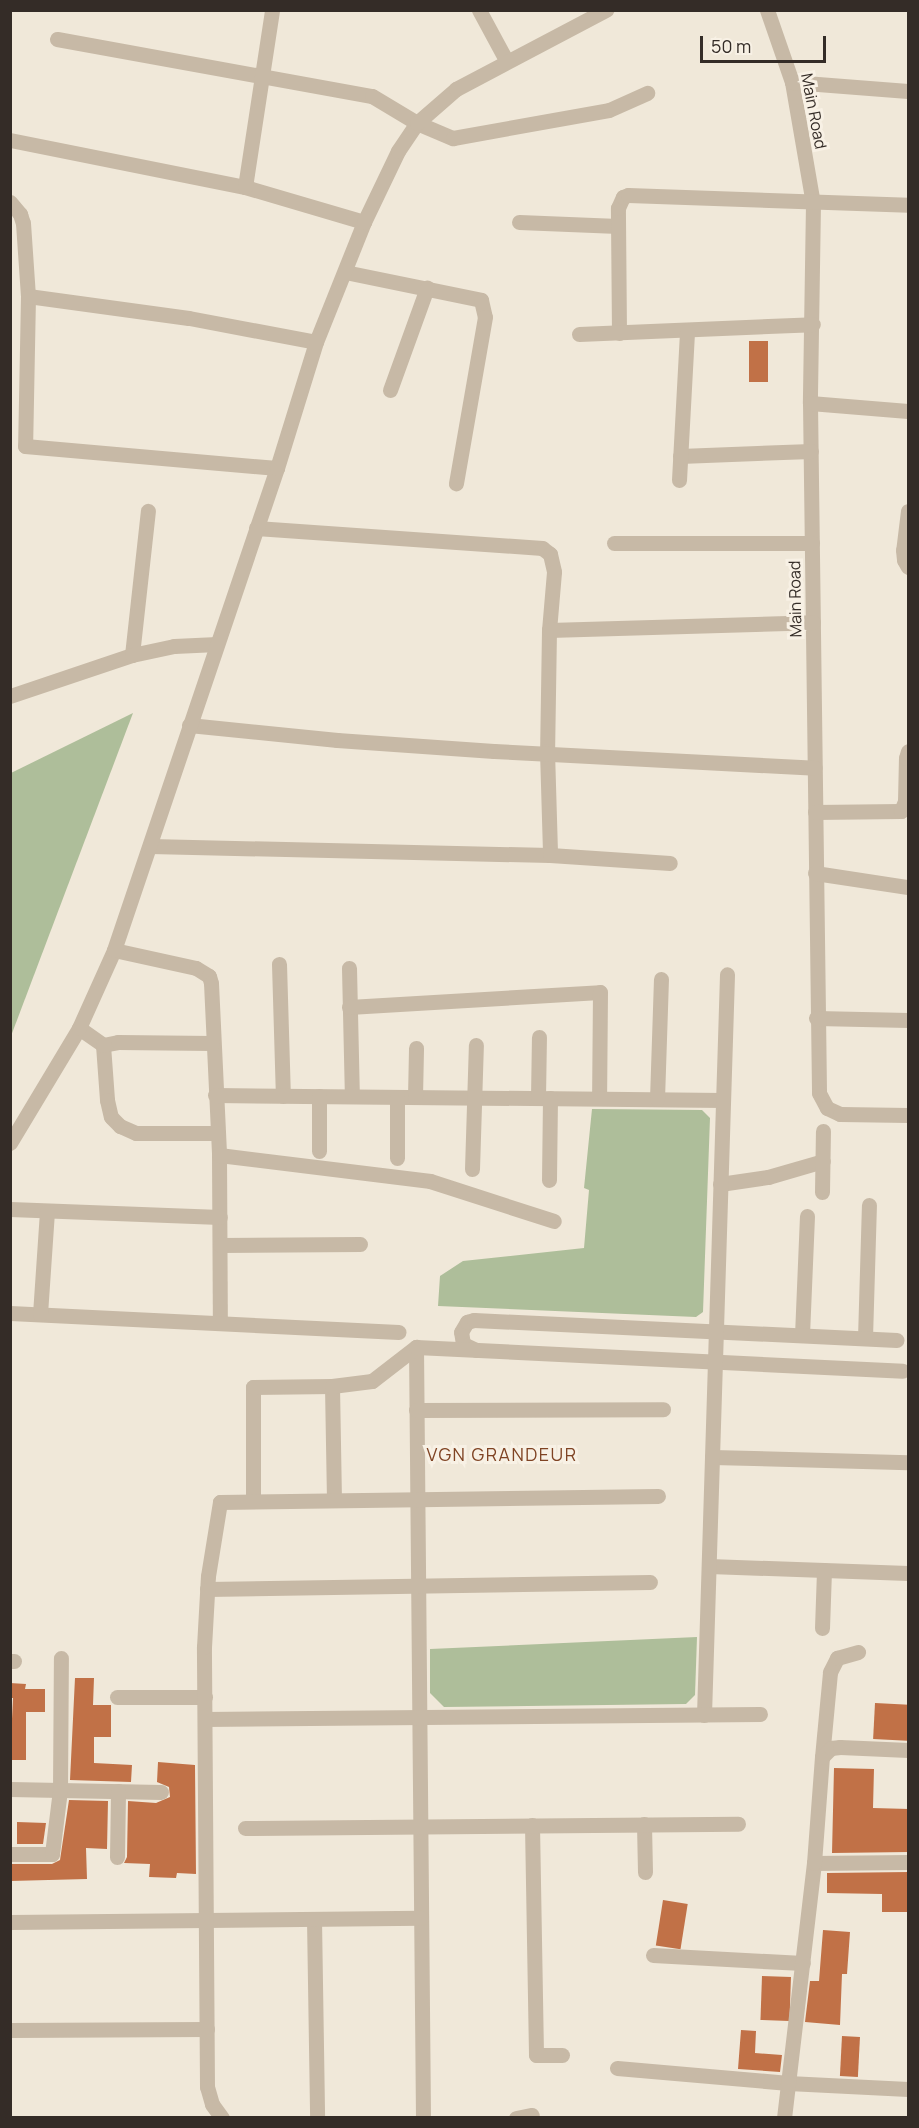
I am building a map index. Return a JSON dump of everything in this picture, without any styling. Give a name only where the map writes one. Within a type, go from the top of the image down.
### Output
[{"type":"street","points":[[245,187],[272,10]]},
{"type":"street","points":[[479,10],[506,60]]},
{"type":"street","points":[[10,1143],[79,1028],[114,950],[277,468],[316,342],[364,222],[398,151],[417,123],[456,89],[506,60],[606,10]]},
{"type":"street","name":"Main Road","points":[[767,10],[792,82],[813,203],[813,324],[810,403],[816,1018],[819,1093],[827,1108],[840,1114],[909,1115]]},
{"type":"street","points":[[57,39],[372,96],[417,123],[453,138],[609,110],[647,93]]},
{"type":"street","points":[[792,82],[909,91]]},
{"type":"street","points":[[10,140],[245,187],[364,222]]},
{"type":"street","points":[[619,333],[619,202],[628,195],[909,205]]},
{"type":"street","points":[[10,202],[21,214],[23,224],[28,296],[18,446],[277,468]]},
{"type":"street","points":[[519,222],[618,226]]},
{"type":"street","points":[[345,272],[482,300],[485,309],[456,483]]},
{"type":"street","points":[[390,390],[427,288]]},
{"type":"street","points":[[28,296],[189,318],[316,342]]},
{"type":"street","points":[[579,334],[813,324]]},
{"type":"street","points":[[679,480],[687,330]]},
{"type":"street","points":[[810,403],[909,411]]},
{"type":"street","points":[[680,456],[811,451]]},
{"type":"street","points":[[132,655],[148,511]]},
{"type":"street","points":[[909,511],[903,550],[904,560],[909,567]]},
{"type":"street","points":[[255,528],[542,548],[550,554],[554,561],[549,630],[547,751],[550,855]]},
{"type":"street","points":[[614,543],[812,543]]},
{"type":"street","points":[[549,630],[813,622]]},
{"type":"street","points":[[10,696],[132,655],[174,646],[218,644]]},
{"type":"street","points":[[189,725],[337,740],[494,751],[547,751],[815,768]]},
{"type":"street","points":[[815,812],[901,811],[905,801],[906,758],[909,751]]},
{"type":"street","points":[[150,846],[550,855],[670,863]]},
{"type":"street","points":[[815,873],[909,887]]},
{"type":"street","points":[[114,950],[196,968],[206,973],[212,983],[212,1043],[219,1155],[220,1323]]},
{"type":"street","points":[[279,964],[283,1096]]},
{"type":"street","points":[[349,968],[352,1096]]},
{"type":"street","points":[[704,1715],[727,974]]},
{"type":"street","points":[[657,1099],[661,979]]},
{"type":"street","points":[[349,1007],[600,992],[599,1098]]},
{"type":"street","points":[[816,1018],[909,1020]]},
{"type":"street","points":[[79,1028],[103,1045],[118,1042],[212,1043]]},
{"type":"street","points":[[539,1037],[549,1180]]},
{"type":"street","points":[[103,1045],[107,1100],[111,1118],[120,1126],[136,1133],[217,1133]]},
{"type":"street","points":[[472,1169],[476,1046]]},
{"type":"street","points":[[415,1097],[416,1048]]},
{"type":"street","points":[[215,1095],[723,1100]]},
{"type":"street","points":[[319,1096],[319,1151]]},
{"type":"street","points":[[397,1097],[397,1158]]},
{"type":"street","points":[[822,1192],[823,1131]]},
{"type":"street","points":[[219,1155],[429,1180],[554,1221]]},
{"type":"street","points":[[720,1184],[768,1177],[823,1161]]},
{"type":"street","points":[[865,1338],[869,1205]]},
{"type":"street","points":[[10,1209],[220,1216]]},
{"type":"street","points":[[40,1314],[47,1212]]},
{"type":"street","points":[[802,1335],[807,1216]]},
{"type":"street","points":[[220,1245],[360,1244]]},
{"type":"street","points":[[10,1313],[399,1332]]},
{"type":"street","points":[[479,1350],[463,1344],[461,1332],[467,1322],[483,1320],[897,1340]]},
{"type":"street","points":[[416,1347],[423,2118]]},
{"type":"street","points":[[253,1501],[252,1387],[332,1386],[372,1382],[416,1347],[902,1371]]},
{"type":"street","points":[[332,1386],[334,1499]]},
{"type":"street","points":[[416,1410],[663,1409]]},
{"type":"street","points":[[712,1457],[909,1462]]},
{"type":"street","points":[[222,2118],[208,2097],[205,1719],[207,1589],[220,1502],[417,1497],[658,1496]]},
{"type":"street","points":[[709,1566],[909,1572]]},
{"type":"street","points":[[822,1628],[824,1570]]},
{"type":"street","points":[[207,1589],[650,1582]]},
{"type":"street","points":[[784,2118],[814,1863],[830,1672],[837,1658],[858,1652]]},
{"type":"street","points":[[10,1854],[52,1854],[60,1790],[61,1658]]},
{"type":"street","points":[[117,1697],[205,1697]]},
{"type":"street","points":[[205,1719],[760,1714]]},
{"type":"street","points":[[822,1757],[831,1748],[840,1747],[909,1750]]},
{"type":"street","points":[[10,1789],[161,1792]]},
{"type":"street","points":[[117,1857],[118,1791]]},
{"type":"street","points":[[644,1824],[645,1872]]},
{"type":"street","points":[[245,1828],[738,1824]]},
{"type":"street","points":[[532,1825],[536,2055],[562,2055]]},
{"type":"street","points":[[814,1863],[909,1862]]},
{"type":"street","points":[[10,1922],[421,1918]]},
{"type":"street","points":[[314,1919],[317,2118]]},
{"type":"street","points":[[653,1954],[803,1964]]},
{"type":"street","points":[[10,2030],[207,2028]]},
{"type":"street","points":[[617,2068],[788,2083],[909,2089]]},
{"type":"street","points":[[516,2118],[532,2115]]},
{"type":"green space","points":[[133,713],[11,1036],[11,773]]},
{"type":"green space","points":[[592,1109],[702,1110],[710,1118],[703,1312],[696,1317],[438,1306],[440,1276],[463,1261],[584,1248],[589,1190],[584,1188]]},
{"type":"green space","points":[[697,1637],[695,1695],[686,1704],[444,1707],[430,1693],[430,1649]]},
{"type":"building","points":[[749,341],[768,341],[768,382],[749,382]]},
{"type":"building","points":[[75,1678],[94,1678],[93,1705],[111,1705],[111,1737],[94,1737],[94,1763],[132,1765],[131,1782],[70,1780]]},
{"type":"building","points":[[10,1683],[26,1684],[25,1689],[45,1689],[45,1712],[26,1712],[26,1760],[10,1760],[13,1698],[10,1698]]},
{"type":"building","points":[[875,1703],[908,1705],[907,1741],[873,1739]]},
{"type":"building","points":[[158,1762],[195,1765],[196,1874],[177,1873],[176,1878],[149,1877],[150,1864],[124,1863],[127,1857],[128,1801],[156,1803],[170,1797],[169,1787],[157,1782]]},
{"type":"building","points":[[834,1768],[874,1769],[873,1808],[909,1809],[909,1852],[832,1853]]},
{"type":"building","points":[[69,1800],[108,1801],[107,1849],[86,1848],[87,1879],[10,1881],[10,1864],[52,1864],[60,1860]]},
{"type":"building","points":[[17,1822],[46,1823],[43,1844],[17,1844]]},
{"type":"building","points":[[909,1872],[909,1912],[882,1912],[882,1894],[827,1893],[827,1873]]},
{"type":"building","points":[[663,1900],[688,1904],[680,1949],[656,1945]]},
{"type":"building","points":[[823,1930],[850,1932],[847,1974],[842,1974],[840,2025],[805,2022],[810,1981],[819,1981]]},
{"type":"building","points":[[762,1976],[791,1977],[789,2021],[760,2020]]},
{"type":"building","points":[[741,2030],[756,2031],[755,2053],[782,2055],[780,2072],[738,2069]]},
{"type":"building","points":[[842,2036],[860,2037],[858,2077],[840,2076]]},
{"type":"district","name":"VGN GRANDEUR","points":[[502,1454]]}]
